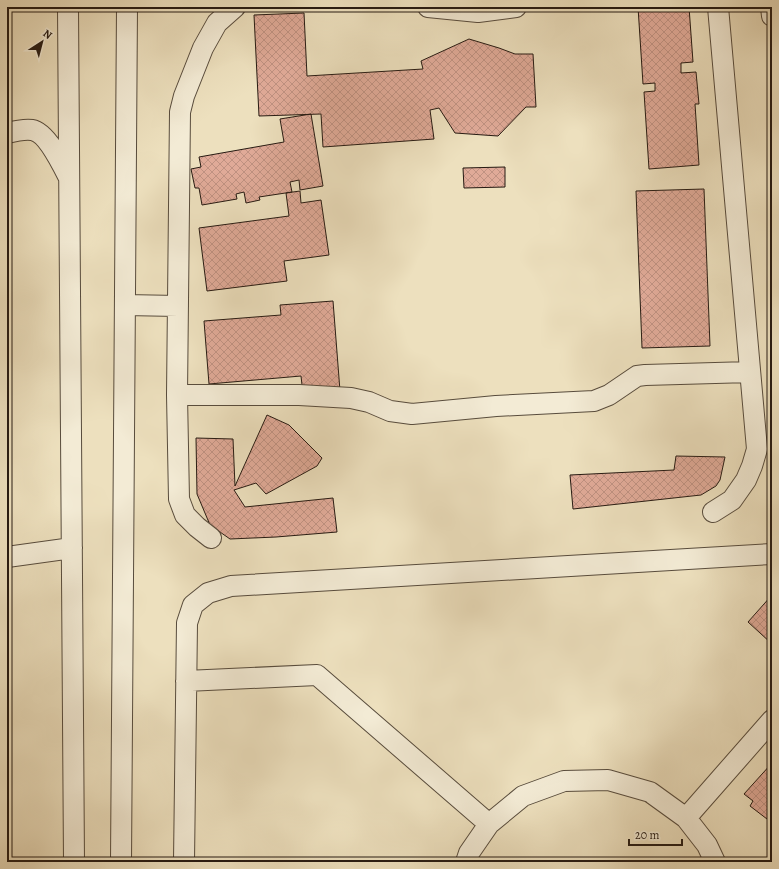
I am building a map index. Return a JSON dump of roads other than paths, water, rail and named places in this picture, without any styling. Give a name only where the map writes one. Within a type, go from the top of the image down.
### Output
[{"type":"street","points":[[68,7],[74,862]]},
{"type":"street","points":[[121,862],[127,7]]},
{"type":"street","points":[[211,538],[185,515],[179,499],[177,395],[180,112],[184,96],[204,48],[217,23],[235,7]]},
{"type":"street","points":[[428,7],[478,12],[516,7]]},
{"type":"street","points":[[713,512],[732,500],[746,480],[757,449],[718,7]]},
{"type":"street","points":[[771,7],[772,16]]},
{"type":"street","points":[[7,133],[34,130],[42,135],[56,154],[69,178]]},
{"type":"street","points":[[125,305],[178,306]]},
{"type":"street","points":[[177,395],[351,398],[370,402],[390,411],[412,414],[496,406],[594,401],[609,395],[637,376],[645,375],[750,372]]},
{"type":"street","points":[[7,557],[72,548]]},
{"type":"street","points":[[184,862],[187,623],[193,605],[208,593],[231,586],[772,554]]},
{"type":"street","points":[[186,681],[317,675],[489,824]]},
{"type":"street","points":[[686,818],[772,720]]},
{"type":"street","points":[[466,862],[469,853],[489,824],[523,796],[564,781],[608,780],[650,792],[686,818],[707,845],[715,862]]}]
